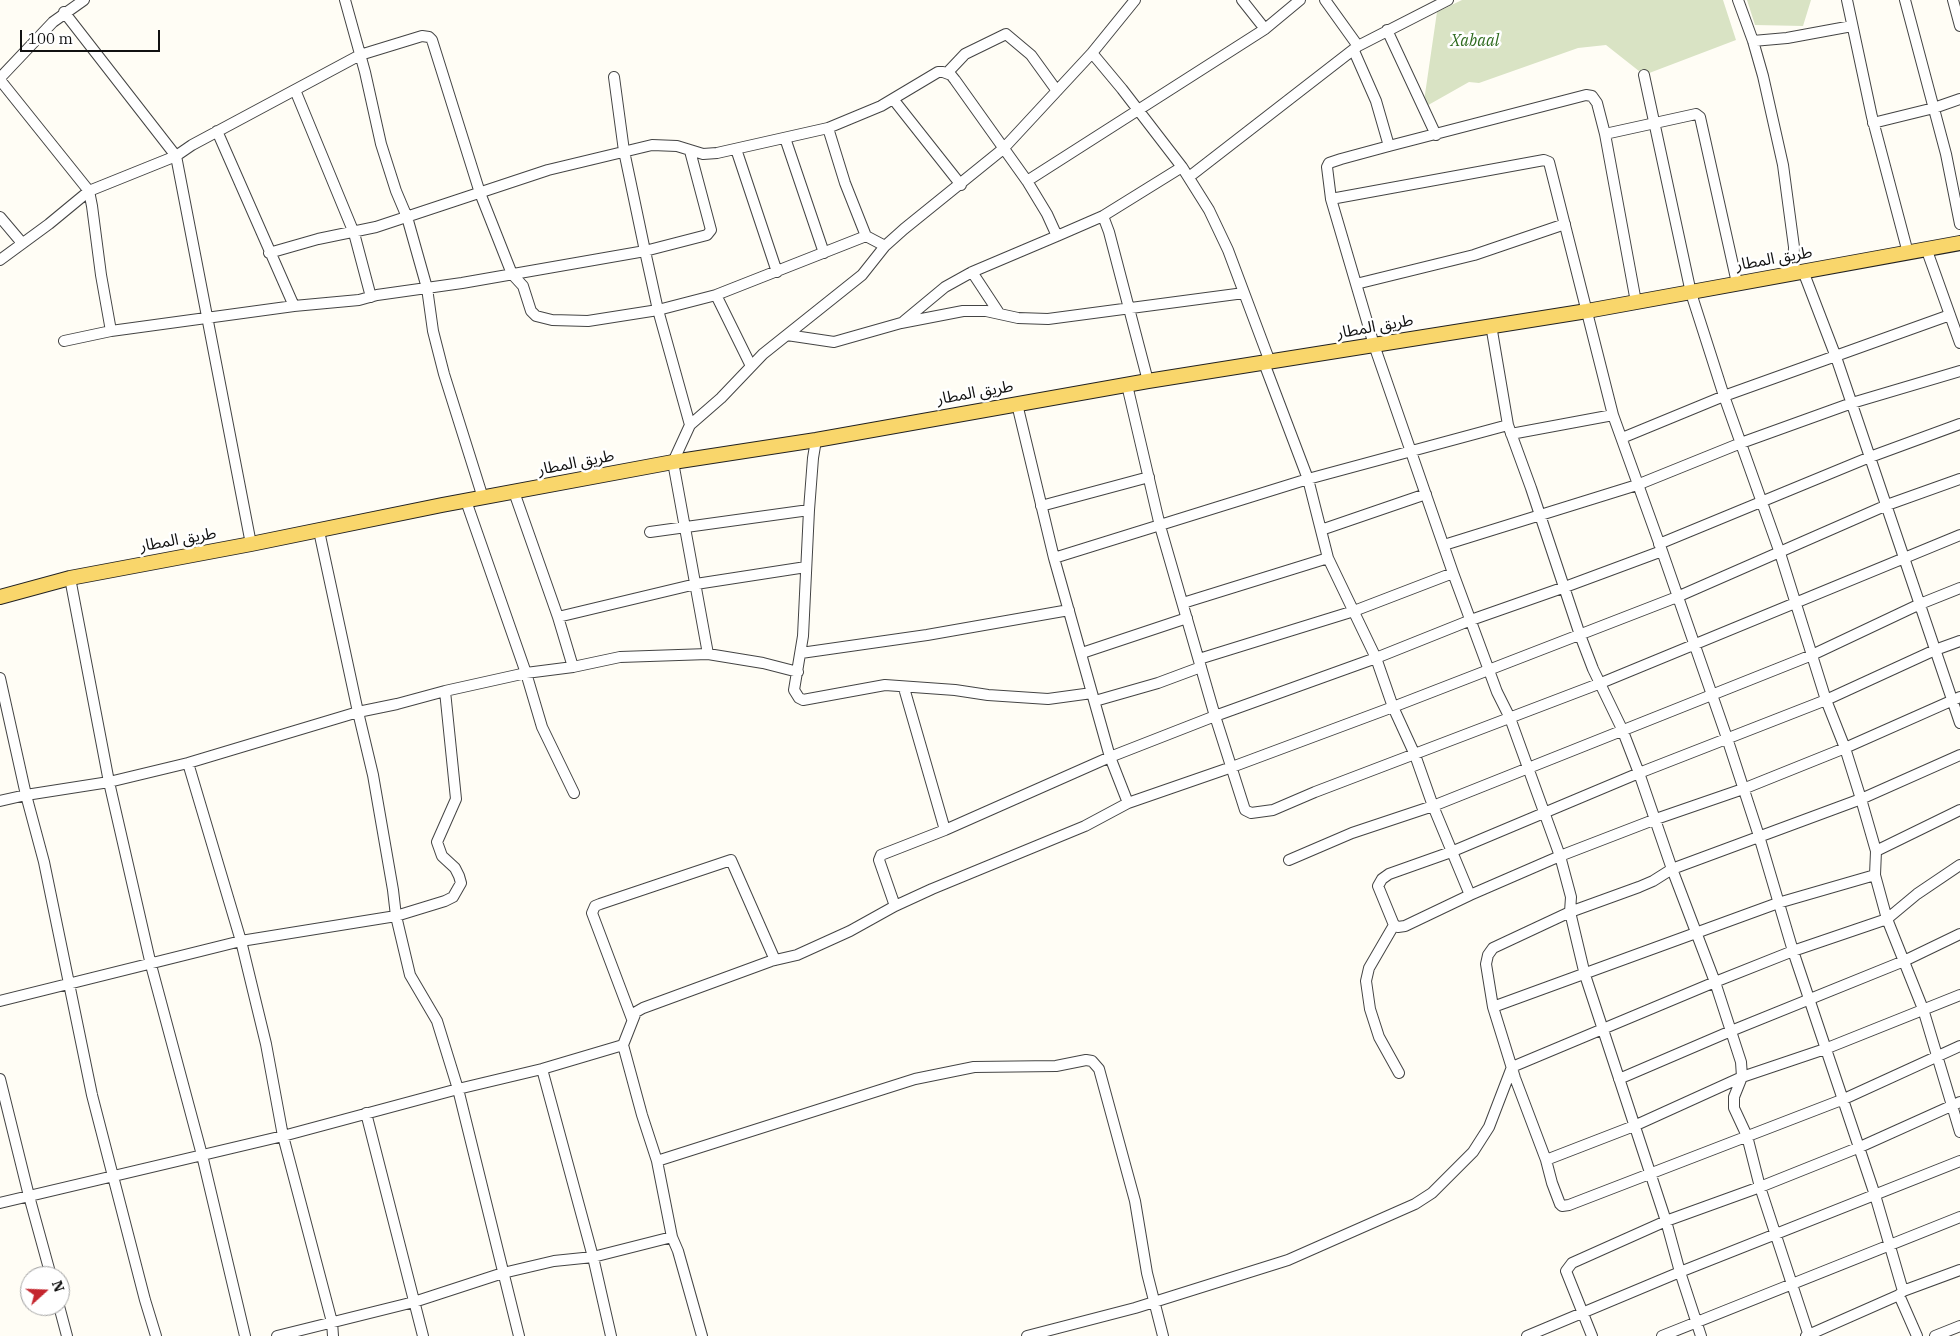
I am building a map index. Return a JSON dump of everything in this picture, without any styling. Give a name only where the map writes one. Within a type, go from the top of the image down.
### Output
[{"type":"main road","name":"طريق المطار","points":[[0,597],[70,578],[672,462],[816,440],[1148,381],[1587,311],[1960,243]]},
{"type":"street","points":[[84,0],[64,12],[0,79],[89,191],[111,331]]},
{"type":"street","points":[[345,0],[389,171],[407,216],[427,288],[433,331],[444,374],[483,498]]},
{"type":"street","points":[[708,654],[672,462],[690,425],[751,366],[862,275],[885,246],[1003,149],[1092,53],[1135,0]]},
{"type":"street","points":[[1242,0],[1265,29]]},
{"type":"street","points":[[1027,181],[1265,29],[1300,0]]},
{"type":"street","points":[[1324,0],[1356,48],[1376,101],[1389,146]]},
{"type":"street","points":[[1189,177],[1356,48],[1387,30],[1448,0]]},
{"type":"street","points":[[1738,0],[1753,41],[1783,166],[1798,272],[1836,357],[1935,650],[1956,698],[1960,723]]},
{"type":"street","points":[[1847,0],[1873,123],[1908,253]]},
{"type":"street","points":[[1905,0],[1951,174],[1960,224]]},
{"type":"street","points":[[1953,0],[1960,26]]},
{"type":"street","points":[[64,12],[176,156],[251,544]]},
{"type":"street","points":[[1753,41],[1787,38],[1852,26]]},
{"type":"street","points":[[1387,30],[1436,135]]},
{"type":"street","points":[[948,73],[965,54],[1006,34],[1031,55],[1057,91]]},
{"type":"street","points":[[0,260],[49,224],[89,191],[176,156],[217,131],[360,55],[422,36],[429,36],[432,40],[480,193],[512,274],[523,286],[532,311],[536,316],[552,320],[588,322],[658,310],[716,295],[866,236]]},
{"type":"street","points":[[1092,53],[1139,109],[1189,177],[1209,210],[1228,250],[1308,479],[1328,558],[1376,658],[1393,707],[1415,755],[1451,852],[1470,895]]},
{"type":"street","points":[[270,253],[318,239],[354,232],[548,170],[624,151],[666,144],[702,154],[736,149],[828,128],[875,109],[938,72],[948,73],[954,80],[1027,181],[1047,214],[1057,236]]},
{"type":"street","points":[[1644,75],[1691,293],[1724,396],[1780,553],[1826,700],[1845,748],[1876,851],[1875,875],[1887,919],[1923,1009],[1937,1056],[1956,1104],[1960,1132]]},
{"type":"street","points":[[614,77],[624,151],[645,251],[658,310],[690,425]]},
{"type":"street","points":[[295,90],[354,232],[371,297]]},
{"type":"street","points":[[1636,302],[1605,134],[1597,103],[1592,96],[1586,95],[1329,163],[1327,170],[1331,199],[1374,345],[1453,573],[1497,692],[1510,718],[1560,856],[1571,897],[1570,912],[1585,975],[1666,1221],[1701,1336]]},
{"type":"street","points":[[893,99],[960,185]]},
{"type":"street","points":[[1873,123],[1934,108],[1960,99]]},
{"type":"street","points":[[1605,134],[1696,114],[1700,117],[1737,283]]},
{"type":"street","points":[[828,128],[845,183],[866,236],[885,246]]},
{"type":"street","points":[[217,131],[294,306]]},
{"type":"street","points":[[786,138],[824,253]]},
{"type":"street","points":[[736,149],[777,272]]},
{"type":"street","points":[[64,341],[111,331],[294,306],[359,300],[645,251],[710,233],[711,230],[690,151]]},
{"type":"street","points":[[1331,199],[1544,160],[1549,162],[1612,416],[1622,438],[1637,486],[1661,547],[1727,738],[1759,836],[1793,951],[1876,1195],[1901,1293],[1917,1336]]},
{"type":"street","points":[[901,323],[945,287],[972,272],[1103,216],[1182,167]]},
{"type":"street","points":[[1103,216],[1148,381]]},
{"type":"street","points":[[0,217],[22,243]]},
{"type":"street","points":[[1356,284],[1474,255],[1565,224]]},
{"type":"street","points":[[1926,248],[1960,343]]},
{"type":"street","points":[[972,272],[999,313]]},
{"type":"street","points":[[787,335],[834,342],[901,323],[963,310],[986,311],[1018,318],[1048,319],[1244,292]]},
{"type":"street","points":[[716,295],[751,366]]},
{"type":"street","points":[[1622,438],[1724,396],[1950,315]]},
{"type":"street","points":[[1491,325],[1510,429],[1580,634],[1593,669],[1622,729],[1639,773],[1672,869],[1698,932],[1741,1062],[1742,1077],[1734,1097],[1734,1108],[1747,1136],[1760,1187],[1777,1235],[1807,1336],[1901,1293],[1960,1270]]},
{"type":"street","points":[[1444,545],[1637,486],[1741,443],[1852,404],[1960,371]]},
{"type":"street","points":[[1127,385],[1160,526],[1214,716],[1245,810],[1256,814],[1273,810],[1315,792],[1695,646],[1796,602],[1960,535]]},
{"type":"street","points":[[1017,404],[1054,558],[1110,757],[1128,803]]},
{"type":"street","points":[[1054,558],[1308,479],[1411,450],[1510,429],[1612,416]]},
{"type":"street","points":[[895,906],[879,860],[880,857],[1110,757],[1214,716],[1565,587],[1870,457],[1960,424]]},
{"type":"street","points":[[816,440],[809,510],[801,653],[794,690],[796,695],[803,700],[885,685],[1048,699],[1093,697],[1158,683],[1200,663],[1354,611],[1453,573]]},
{"type":"street","points":[[1042,506],[1149,477]]},
{"type":"street","points":[[702,1336],[672,1237],[657,1160],[642,1115],[623,1045],[636,1012],[775,960],[797,954],[867,922],[895,906],[1060,838],[1128,803],[1232,767],[1393,707],[1677,597],[1887,506],[1960,478]]},
{"type":"street","points":[[514,492],[558,617],[573,667]]},
{"type":"street","points":[[1321,530],[1426,494]]},
{"type":"street","points":[[466,501],[526,673],[542,727],[574,793]]},
{"type":"street","points":[[650,532],[809,510]]},
{"type":"street","points":[[319,531],[373,775],[396,916],[410,975],[436,1021],[458,1089],[519,1336]]},
{"type":"street","points":[[1183,604],[1328,558]]},
{"type":"street","points":[[558,617],[696,584],[806,567]]},
{"type":"street","points":[[70,578],[109,782],[151,965],[202,1155],[245,1336]]},
{"type":"street","points":[[1289,860],[1352,833],[1433,806],[1622,729],[1812,655],[1920,604],[1960,588]]},
{"type":"street","points":[[801,653],[927,635],[1069,610]]},
{"type":"street","points":[[1082,653],[1187,618]]},
{"type":"street","points":[[1956,698],[1845,748],[1743,789],[1560,856],[1405,926],[1398,927],[1394,925],[1380,894],[1379,882],[1390,874],[1451,852],[1639,773],[1826,700],[1935,650],[1960,641]]},
{"type":"street","points":[[0,801],[109,782],[188,763],[358,712],[398,704],[445,691],[526,673],[573,667],[620,657],[708,654],[763,663],[798,672]]},
{"type":"street","points":[[0,678],[26,795],[44,862],[92,1095],[156,1336]]},
{"type":"street","points":[[904,688],[945,830]]},
{"type":"street","points":[[0,1002],[241,941],[396,916],[453,897],[461,883],[455,868],[442,856],[437,842],[456,799],[445,691]]},
{"type":"street","points":[[1960,755],[1861,800],[1672,869],[1639,887],[1570,912],[1493,948],[1488,955],[1486,964],[1493,1008],[1546,1160],[1552,1183],[1562,1206],[1569,1205],[1844,1099],[1960,1046]]},
{"type":"street","points":[[188,763],[241,941],[266,1044],[283,1136],[332,1322],[333,1336]]},
{"type":"street","points":[[1876,851],[1960,810]]},
{"type":"street","points":[[632,1019],[592,913],[595,906],[731,860],[775,960]]},
{"type":"street","points":[[1027,1336],[1155,1302],[1288,1260],[1415,1204],[1443,1182],[1473,1152],[1488,1127],[1512,1067],[1793,951],[1887,919],[1917,894],[1960,865]]},
{"type":"street","points":[[1493,1008],[1778,903],[1875,875]]},
{"type":"street","points":[[1394,925],[1369,968],[1366,981],[1370,1010],[1376,1028],[1398,1073]]},
{"type":"street","points":[[1619,1079],[1731,1031],[1810,1000],[1960,934]]},
{"type":"street","points":[[1546,1160],[1634,1126],[1742,1077],[1825,1049],[1960,995]]},
{"type":"street","points":[[0,1203],[283,1136],[458,1089],[542,1069],[623,1045]]},
{"type":"street","points":[[657,1160],[915,1079],[974,1067],[1056,1066],[1086,1060],[1092,1061],[1099,1069],[1134,1202],[1147,1273],[1163,1336]]},
{"type":"street","points":[[542,1069],[611,1336]]},
{"type":"street","points":[[0,1079],[48,1266]]},
{"type":"street","points":[[1592,1336],[1566,1271],[1572,1263],[1666,1221],[1760,1187],[1860,1147],[1956,1104]]},
{"type":"street","points":[[366,1113],[423,1336]]},
{"type":"street","points":[[1527,1336],[1680,1272],[1960,1161]]},
{"type":"street","points":[[1662,1336],[1960,1217]]},
{"type":"street","points":[[277,1336],[414,1302],[503,1273],[554,1261],[592,1257],[672,1237]]},
{"type":"street","points":[[61,1316],[66,1336]]},
{"type":"street","points":[[1935,1336],[1960,1326]]},
{"type":"green space","name":"Xabaal","points":[[1462,0],[1723,0],[1736,40],[1644,75],[1606,45],[1578,48],[1479,83],[1469,82],[1423,108],[1437,12]]},
{"type":"green space","points":[[1747,0],[1811,0],[1803,26],[1755,25]]}]
